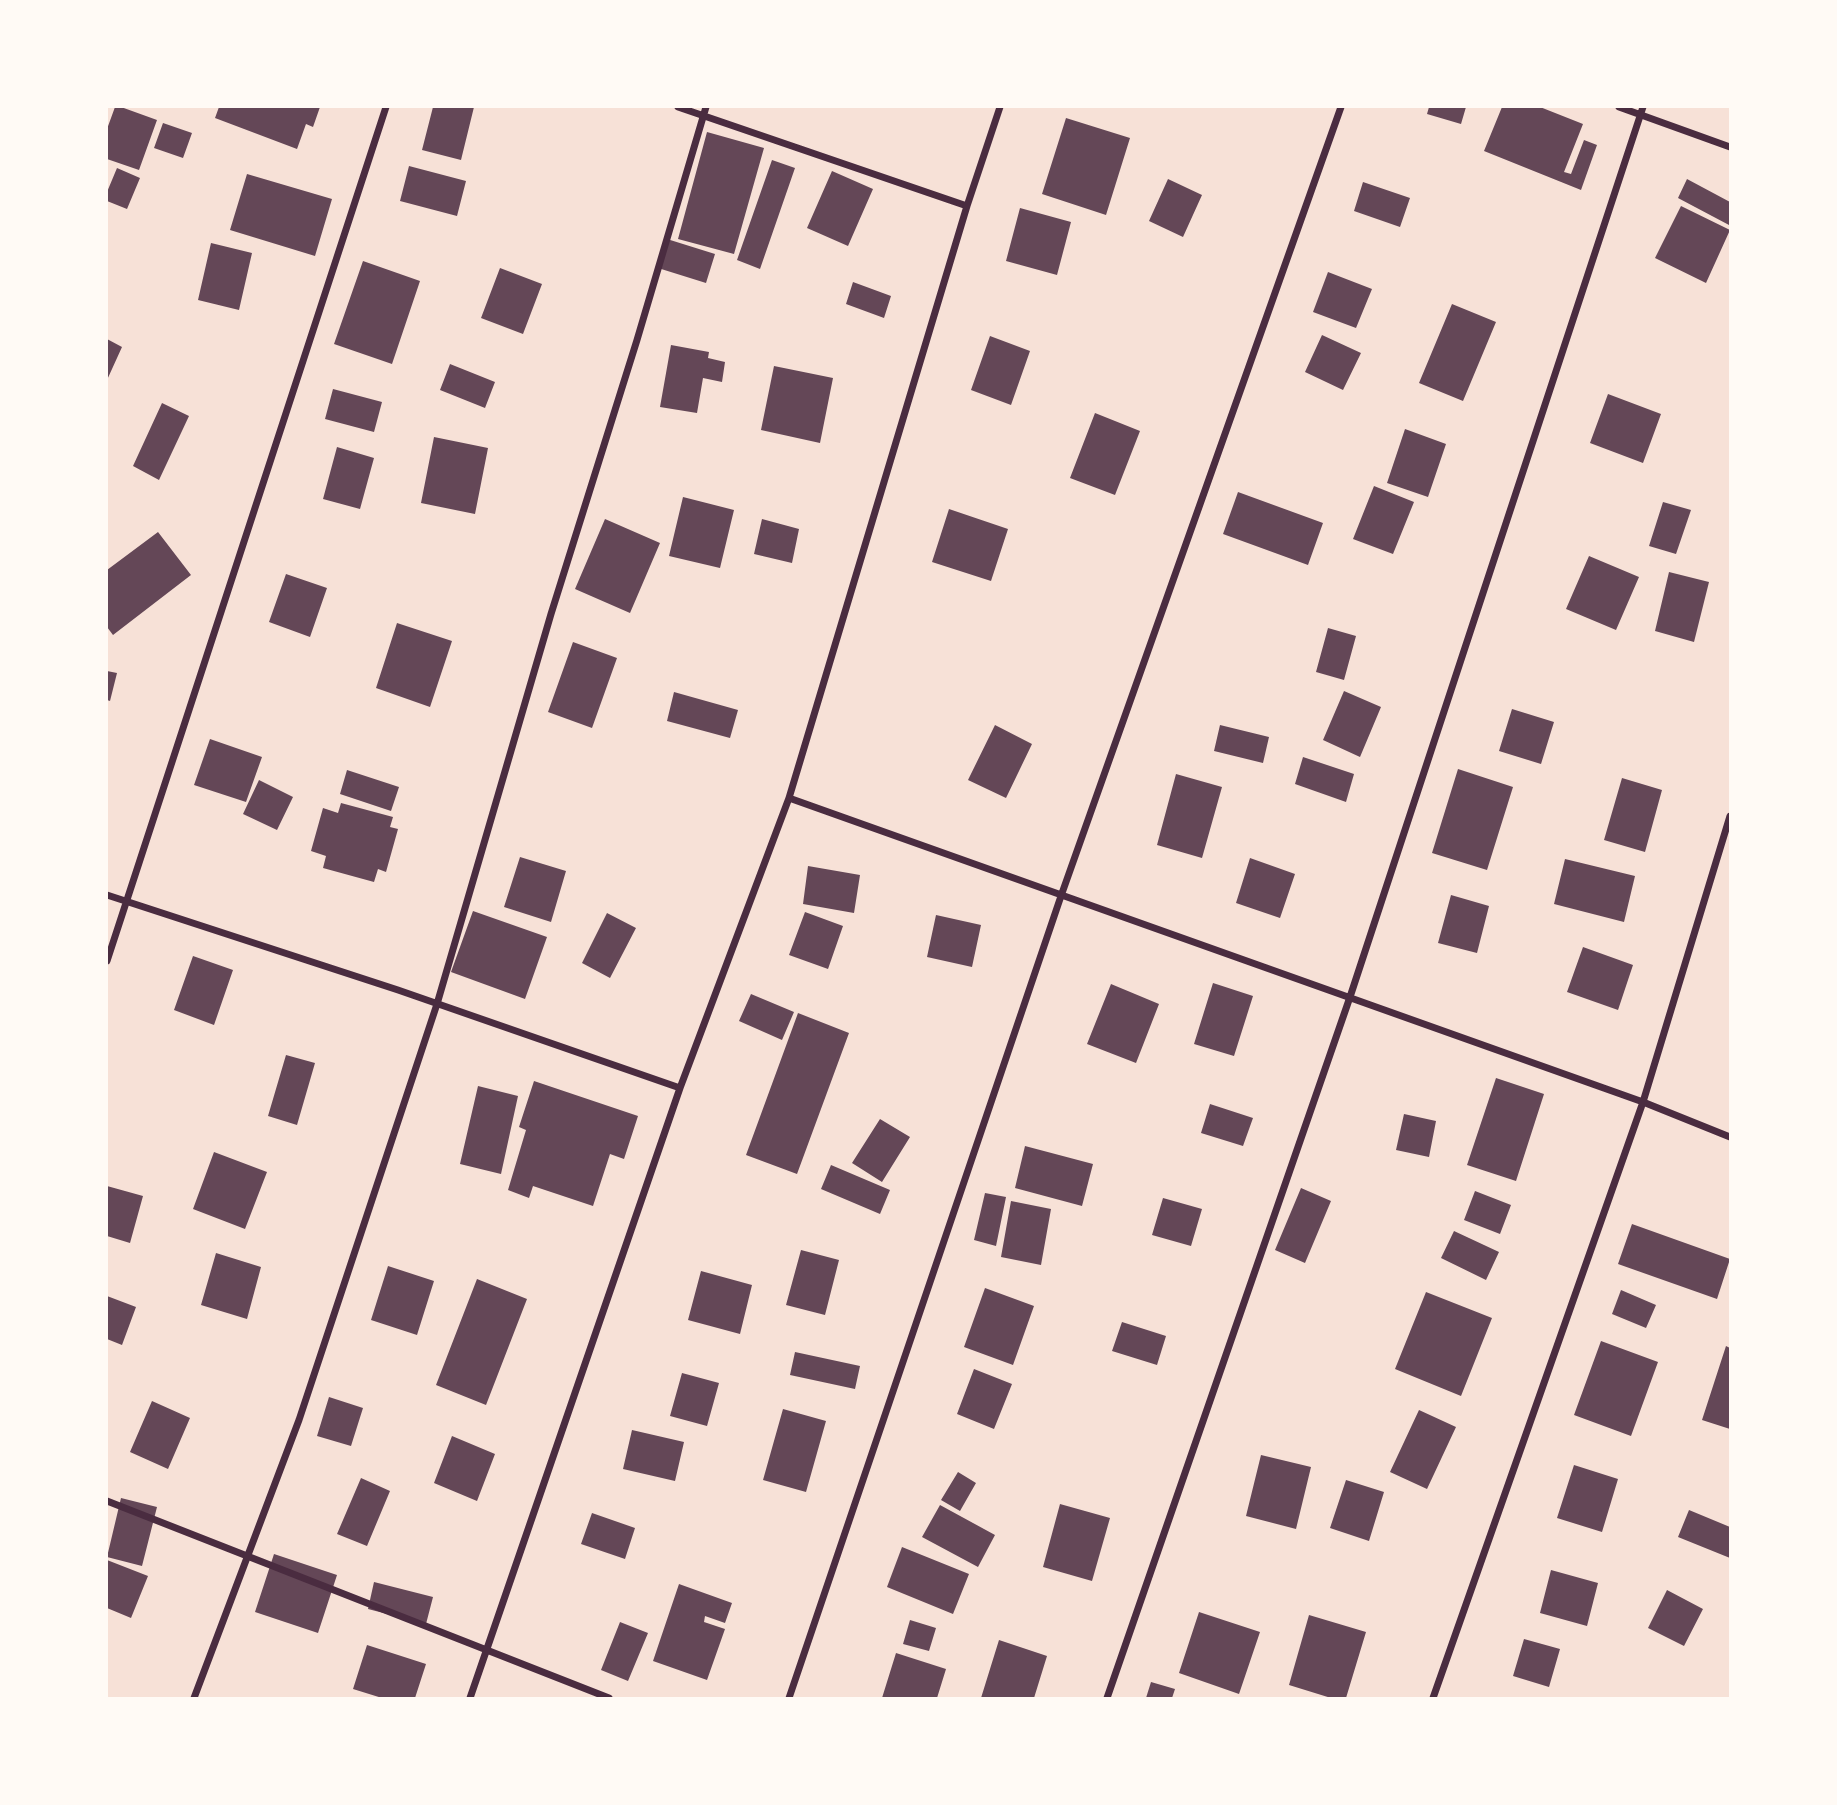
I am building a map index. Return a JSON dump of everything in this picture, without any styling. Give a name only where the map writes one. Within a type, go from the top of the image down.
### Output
[{"type":"street","points":[[107,961],[386,107]]},
{"type":"street","points":[[678,107],[967,206]]},
{"type":"street","points":[[194,1698],[299,1420],[437,1004],[551,614],[637,340],[706,107]]},
{"type":"street","points":[[470,1698],[680,1088],[789,798],[967,206],[1000,107]]},
{"type":"street","points":[[789,1698],[1061,896],[1341,107]]},
{"type":"street","points":[[1619,107],[1642,110],[1730,147]]},
{"type":"street","points":[[1107,1698],[1349,997],[1642,110]]},
{"type":"street","points":[[789,798],[1643,1102],[1730,1137]]},
{"type":"street","points":[[1433,1698],[1643,1102],[1730,816]]},
{"type":"street","points":[[107,895],[680,1088]]},
{"type":"street","points":[[107,1501],[609,1698]]},
{"type":"building","points":[[115,107],[157,120],[139,170],[107,159],[107,129]]},
{"type":"building","points":[[219,107],[320,107],[313,127],[306,124],[297,149],[215,118]]},
{"type":"building","points":[[433,107],[474,107],[461,160],[422,150]]},
{"type":"building","points":[[1429,107],[1466,107],[1461,124],[1427,114]]},
{"type":"building","points":[[1502,107],[1540,107],[1583,124],[1564,172],[1571,174],[1584,140],[1597,145],[1581,190],[1484,151]]},
{"type":"building","points":[[1066,118],[1130,138],[1106,215],[1042,194]]},
{"type":"building","points":[[163,123],[192,133],[183,158],[154,148]]},
{"type":"building","points":[[707,132],[764,148],[734,254],[678,239]]},
{"type":"building","points":[[772,160],[795,168],[760,269],[737,260]]},
{"type":"building","points":[[409,166],[466,181],[457,216],[400,201]]},
{"type":"building","points":[[117,168],[140,178],[127,209],[107,201],[107,192]]},
{"type":"building","points":[[832,171],[873,189],[848,246],[807,228]]},
{"type":"building","points":[[247,174],[332,199],[315,256],[230,230]]},
{"type":"building","points":[[1168,179],[1202,195],[1183,237],[1149,221]]},
{"type":"building","points":[[1687,179],[1730,202],[1729,225],[1678,198]]},
{"type":"building","points":[[1363,182],[1410,198],[1400,227],[1354,211]]},
{"type":"building","points":[[1681,206],[1730,230],[1706,283],[1655,258]]},
{"type":"building","points":[[1020,208],[1071,222],[1057,275],[1006,261]]},
{"type":"building","points":[[667,239],[715,254],[706,283],[658,268]]},
{"type":"building","points":[[211,243],[252,253],[239,310],[198,300]]},
{"type":"building","points":[[363,261],[420,281],[392,364],[334,344]]},
{"type":"building","points":[[500,268],[542,284],[523,334],[481,318]]},
{"type":"building","points":[[1328,272],[1372,289],[1356,328],[1313,312]]},
{"type":"building","points":[[853,282],[891,296],[884,318],[846,304]]},
{"type":"building","points":[[1452,304],[1496,322],[1463,401],[1419,383]]},
{"type":"building","points":[[1322,335],[1361,353],[1343,390],[1305,372]]},
{"type":"building","points":[[990,336],[1030,351],[1011,405],[971,390]]},
{"type":"building","points":[[107,339],[122,347],[107,380]]},
{"type":"building","points":[[671,345],[709,352],[708,358],[725,362],[722,382],[703,378],[697,413],[660,407]]},
{"type":"building","points":[[450,364],[495,382],[485,408],[440,390]]},
{"type":"building","points":[[774,366],[833,378],[820,443],[761,430]]},
{"type":"building","points":[[333,389],[382,402],[374,432],[325,419]]},
{"type":"building","points":[[1608,394],[1661,414],[1643,463],[1590,443]]},
{"type":"building","points":[[162,403],[189,416],[159,480],[133,466]]},
{"type":"building","points":[[1095,413],[1140,431],[1115,495],[1070,478]]},
{"type":"building","points":[[1405,429],[1446,444],[1428,497],[1387,483]]},
{"type":"building","points":[[434,437],[488,448],[475,514],[421,503]]},
{"type":"building","points":[[337,447],[374,458],[360,509],[323,499]]},
{"type":"building","points":[[1374,486],[1414,502],[1393,554],[1353,539]]},
{"type":"building","points":[[1238,492],[1323,523],[1308,565],[1223,534]]},
{"type":"building","points":[[683,497],[734,510],[720,568],[669,556]]},
{"type":"building","points":[[1663,502],[1691,510],[1676,554],[1649,546]]},
{"type":"building","points":[[949,509],[1008,529],[991,581],[932,562]]},
{"type":"building","points":[[605,519],[660,543],[630,613],[575,589]]},
{"type":"building","points":[[762,519],[799,529],[792,563],[754,554]]},
{"type":"building","points":[[158,532],[191,575],[113,635],[107,627],[107,570]]},
{"type":"building","points":[[1589,556],[1639,577],[1616,630],[1566,609]]},
{"type":"building","points":[[1669,572],[1709,582],[1694,642],[1655,631]]},
{"type":"building","points":[[286,574],[327,588],[310,637],[269,622]]},
{"type":"building","points":[[397,623],[452,641],[430,707],[376,688]]},
{"type":"building","points":[[1328,628],[1356,636],[1344,680],[1316,672]]},
{"type":"building","points":[[573,642],[617,658],[592,728],[548,712]]},
{"type":"building","points":[[107,671],[117,673],[110,701],[107,700]]},
{"type":"building","points":[[1344,691],[1381,707],[1360,757],[1323,740]]},
{"type":"building","points":[[674,692],[738,710],[730,738],[667,721]]},
{"type":"building","points":[[1512,709],[1554,722],[1541,764],[1499,751]]},
{"type":"building","points":[[995,725],[1032,744],[1006,798],[968,780]]},
{"type":"building","points":[[1220,725],[1269,737],[1263,763],[1214,751]]},
{"type":"building","points":[[210,739],[262,757],[246,802],[194,785]]},
{"type":"building","points":[[1303,757],[1354,774],[1346,802],[1295,784]]},
{"type":"building","points":[[1458,769],[1513,787],[1487,870],[1432,853]]},
{"type":"building","points":[[347,770],[399,787],[391,811],[340,794]]},
{"type":"building","points":[[1176,774],[1222,787],[1202,858],[1157,845]]},
{"type":"building","points":[[1622,778],[1662,790],[1645,852],[1604,840]]},
{"type":"building","points":[[259,780],[293,797],[277,830],[243,814]]},
{"type":"building","points":[[341,803],[393,817],[390,827],[398,829],[386,872],[378,869],[374,882],[323,868],[326,856],[311,851],[323,808],[338,813]]},
{"type":"building","points":[[520,857],[566,871],[551,922],[504,907]]},
{"type":"building","points":[[1250,858],[1295,874],[1280,918],[1236,903]]},
{"type":"building","points":[[1565,859],[1635,876],[1624,922],[1554,904]]},
{"type":"building","points":[[808,866],[860,875],[854,913],[803,904]]},
{"type":"building","points":[[1451,895],[1489,906],[1477,953],[1438,943]]},
{"type":"building","points":[[473,911],[547,937],[525,999],[451,972]]},
{"type":"building","points":[[805,912],[843,926],[828,969],[789,955]]},
{"type":"building","points":[[607,913],[636,928],[610,978],[582,963]]},
{"type":"building","points":[[936,915],[981,925],[972,967],[927,957]]},
{"type":"building","points":[[1583,947],[1633,965],[1618,1010],[1567,992]]},
{"type":"building","points":[[193,956],[233,970],[214,1025],[174,1010]]},
{"type":"building","points":[[1213,983],[1253,996],[1234,1056],[1194,1044]]},
{"type":"building","points":[[1111,984],[1159,1004],[1136,1063],[1087,1044]]},
{"type":"building","points":[[751,994],[794,1012],[782,1040],[739,1021]]},
{"type":"building","points":[[798,1013],[849,1033],[797,1174],[746,1155]]},
{"type":"building","points":[[286,1055],[315,1063],[297,1125],[268,1116]]},
{"type":"building","points":[[1496,1078],[1544,1094],[1516,1181],[1467,1165]]},
{"type":"building","points":[[534,1081],[638,1116],[624,1159],[610,1154],[593,1206],[533,1186],[529,1198],[508,1190],[526,1130],[519,1127]]},
{"type":"building","points":[[478,1086],[518,1096],[501,1174],[460,1164]]},
{"type":"building","points":[[1210,1104],[1253,1118],[1243,1146],[1201,1133]]},
{"type":"building","points":[[1404,1114],[1436,1121],[1429,1157],[1396,1150]]},
{"type":"building","points":[[880,1119],[910,1137],[882,1182],[852,1163]]},
{"type":"building","points":[[1025,1146],[1093,1164],[1082,1206],[1015,1188]]},
{"type":"building","points":[[214,1152],[267,1172],[245,1229],[193,1209]]},
{"type":"building","points":[[831,1165],[890,1190],[880,1214],[821,1189]]},
{"type":"building","points":[[107,1186],[143,1196],[130,1243],[107,1236]]},
{"type":"building","points":[[1301,1188],[1331,1201],[1305,1263],[1275,1250]]},
{"type":"building","points":[[1475,1191],[1511,1205],[1500,1234],[1464,1220]]},
{"type":"building","points":[[985,1193],[1006,1197],[996,1246],[974,1240]]},
{"type":"building","points":[[1163,1198],[1202,1209],[1191,1246],[1152,1235]]},
{"type":"building","points":[[1011,1201],[1051,1209],[1041,1265],[1001,1257]]},
{"type":"building","points":[[1632,1224],[1730,1259],[1717,1299],[1618,1264]]},
{"type":"building","points":[[1454,1231],[1499,1252],[1486,1280],[1441,1258]]},
{"type":"building","points":[[801,1250],[839,1260],[825,1315],[786,1305]]},
{"type":"building","points":[[216,1253],[261,1267],[247,1319],[201,1305]]},
{"type":"building","points":[[388,1266],[434,1281],[417,1335],[371,1320]]},
{"type":"building","points":[[701,1271],[752,1285],[740,1334],[688,1320]]},
{"type":"building","points":[[477,1279],[527,1299],[486,1405],[436,1385]]},
{"type":"building","points":[[985,1288],[1034,1306],[1013,1365],[964,1347]]},
{"type":"building","points":[[1621,1290],[1656,1305],[1646,1328],[1612,1314]]},
{"type":"building","points":[[1426,1292],[1492,1318],[1461,1396],[1395,1369]]},
{"type":"building","points":[[107,1296],[136,1307],[122,1345],[107,1339]]},
{"type":"building","points":[[1122,1322],[1166,1336],[1157,1365],[1112,1351]]},
{"type":"building","points":[[1601,1341],[1658,1362],[1631,1436],[1574,1415]]},
{"type":"building","points":[[1726,1346],[1730,1348],[1730,1429],[1702,1420]]},
{"type":"building","points":[[795,1352],[860,1366],[855,1389],[790,1375]]},
{"type":"building","points":[[974,1369],[1012,1384],[994,1429],[957,1414]]},
{"type":"building","points":[[682,1373],[719,1383],[707,1426],[670,1416]]},
{"type":"building","points":[[329,1397],[363,1408],[351,1446],[317,1436]]},
{"type":"building","points":[[152,1401],[190,1418],[168,1469],[130,1452]]},
{"type":"building","points":[[783,1409],[826,1421],[806,1492],[763,1480]]},
{"type":"building","points":[[1419,1410],[1456,1427],[1427,1489],[1390,1472]]},
{"type":"building","points":[[632,1430],[684,1442],[675,1481],[623,1469]]},
{"type":"building","points":[[452,1436],[495,1454],[477,1501],[434,1483]]},
{"type":"building","points":[[1261,1455],[1311,1467],[1296,1529],[1246,1516]]},
{"type":"building","points":[[1574,1465],[1618,1479],[1602,1532],[1557,1518]]},
{"type":"building","points":[[958,1472],[976,1483],[960,1511],[941,1500]]},
{"type":"building","points":[[361,1478],[390,1491],[367,1546],[337,1534]]},
{"type":"building","points":[[1346,1480],[1384,1492],[1369,1541],[1330,1528]]},
{"type":"building","points":[[121,1498],[157,1507],[142,1566],[107,1557]]},
{"type":"building","points":[[1060,1504],[1110,1518],[1092,1581],[1043,1567]]},
{"type":"building","points":[[940,1505],[995,1535],[978,1567],[922,1537]]},
{"type":"building","points":[[1689,1510],[1730,1527],[1730,1558],[1678,1537]]},
{"type":"building","points":[[592,1513],[635,1528],[625,1559],[581,1544]]},
{"type":"building","points":[[902,1547],[969,1574],[953,1614],[887,1587]]},
{"type":"building","points":[[274,1554],[337,1575],[318,1633],[255,1612]]},
{"type":"building","points":[[107,1560],[148,1576],[131,1618],[107,1608]]},
{"type":"building","points":[[1551,1570],[1598,1583],[1587,1626],[1540,1613]]},
{"type":"building","points":[[374,1582],[433,1597],[426,1624],[368,1609]]},
{"type":"building","points":[[679,1584],[732,1603],[725,1623],[705,1616],[704,1622],[725,1629],[707,1680],[653,1661]]},
{"type":"building","points":[[1667,1590],[1703,1609],[1684,1646],[1648,1628]]},
{"type":"building","points":[[1199,1612],[1260,1632],[1239,1694],[1179,1673]]},
{"type":"building","points":[[1309,1615],[1366,1632],[1346,1698],[1331,1698],[1289,1685]]},
{"type":"building","points":[[910,1620],[936,1628],[929,1651],[903,1644]]},
{"type":"building","points":[[620,1622],[648,1633],[628,1681],[601,1670]]},
{"type":"building","points":[[1524,1639],[1560,1649],[1549,1687],[1513,1676]]},
{"type":"building","points":[[999,1640],[1047,1656],[1034,1698],[981,1698]]},
{"type":"building","points":[[367,1645],[426,1664],[415,1698],[382,1698],[353,1689]]},
{"type":"building","points":[[896,1653],[946,1669],[937,1698],[882,1698]]},
{"type":"building","points":[[1151,1682],[1175,1689],[1172,1698],[1146,1698]]}]
